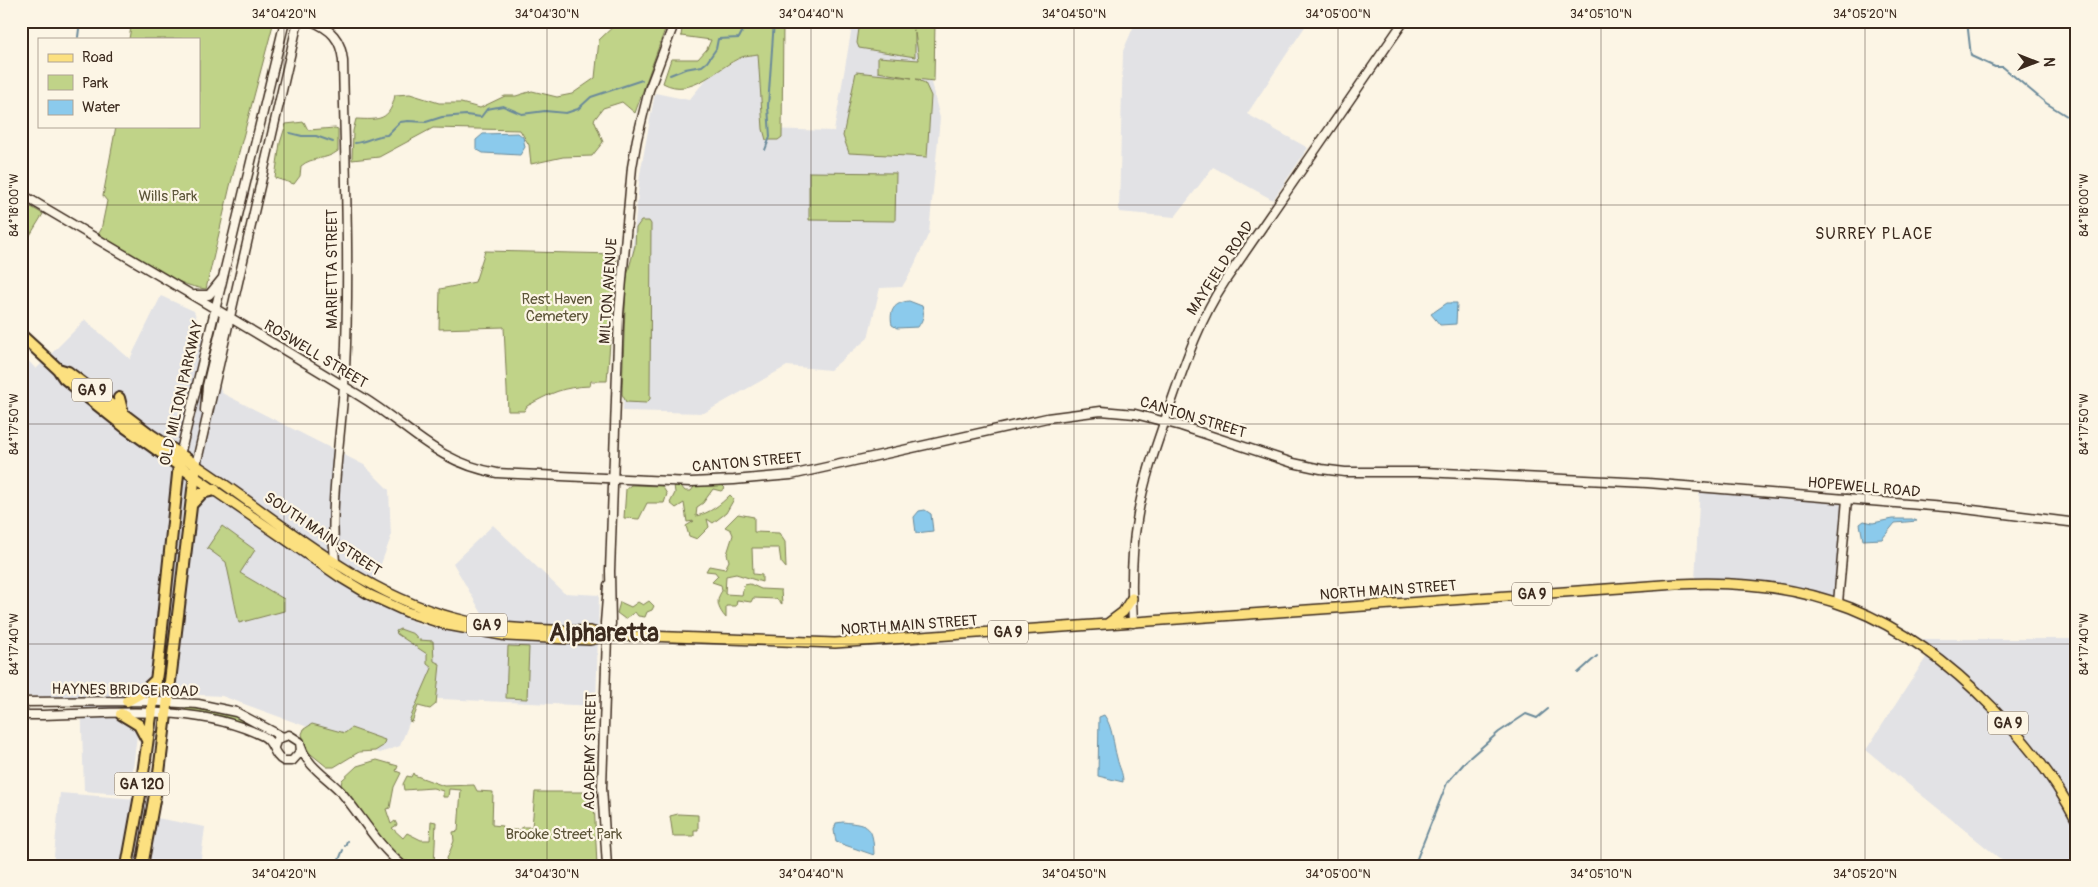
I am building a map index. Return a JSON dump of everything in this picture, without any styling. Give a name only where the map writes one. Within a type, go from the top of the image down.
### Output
[{"type":"highway","name":"SOUTH MAIN STREET","points":[[21,335],[58,369],[64,378],[98,407],[180,460],[196,465]]},
{"type":"highway","name":"SOUTH MAIN STREET","points":[[58,369],[68,372],[124,414],[180,460],[195,477]]},
{"type":"highway","points":[[120,398],[124,414]]},
{"type":"highway","name":"OLD MILTON PARKWAY","points":[[126,866],[140,795],[148,740],[180,460]]},
{"type":"highway","name":"OLD MILTON PARKWAY","points":[[142,866],[156,792],[196,465]]},
{"type":"highway","points":[[192,504],[202,493],[214,490]]},
{"type":"highway","points":[[127,701],[144,692],[156,679]]},
{"type":"highway","points":[[122,714],[139,725],[148,740]]},
{"type":"main road","name":"SOUTH MAIN STREET","points":[[196,465],[334,562],[373,586],[418,607],[465,621],[510,628],[590,631],[607,636]]},
{"type":"main road","name":"SOUTH MAIN STREET","points":[[195,477],[340,577],[370,595],[407,612],[463,629],[520,637],[590,640],[607,636]]},
{"type":"main road","points":[[301,550],[308,550],[329,564],[334,562]]},
{"type":"main road","points":[[340,577],[345,574],[365,586],[373,586]]},
{"type":"main road","name":"NORTH MAIN STREET","points":[[607,636],[835,643],[1712,582],[1775,587],[1838,603],[1874,618],[1907,636],[1957,672],[2033,752],[2050,774],[2077,821]]},
{"type":"main road","points":[[1107,624],[1123,612],[1132,598]]},
{"type":"street","name":"OLD MILTON PARKWAY","points":[[180,460],[285,21]]},
{"type":"street","points":[[227,317],[298,21]]},
{"type":"street","name":"MARIETTA STREET","points":[[311,21],[324,27],[334,35],[340,44],[343,56],[346,315],[344,386],[335,470],[334,562]]},
{"type":"street","name":"MILTON AVENUE","points":[[607,636],[611,624],[610,571],[619,314],[632,166],[649,90],[675,21]]},
{"type":"street","name":"MAYFIELD ROAD","points":[[1133,622],[1132,564],[1136,520],[1142,492],[1193,339],[1214,297],[1404,21]]},
{"type":"street","name":"ROSWELL STREET","points":[[21,194],[377,406],[441,454],[469,466],[507,474],[614,478]]},
{"type":"street","points":[[189,294],[204,297],[210,296],[224,275]]},
{"type":"street","name":"OLD MILTON PARKWAY","points":[[196,465],[207,417],[205,404],[206,386],[227,317]]},
{"type":"street","name":"CANTON STREET","points":[[614,478],[709,482],[791,475],[1080,412],[1122,412],[1165,421],[1292,463],[1321,469],[1346,472],[1423,472],[1648,483]]},
{"type":"street","name":"HOPEWELL ROAD","points":[[1648,483],[1957,508],[2077,523]]},
{"type":"street","points":[[1838,603],[1848,499]]},
{"type":"street","name":"ACADEMY STREET","points":[[606,866],[602,787],[607,636]]},
{"type":"street","name":"HAYNES BRIDGE ROAD","points":[[21,702],[127,701],[198,704],[229,710],[247,717],[281,736],[294,736],[300,742],[305,757],[342,794],[380,844],[403,866]]},
{"type":"street","name":"HAYNES BRIDGE ROAD","points":[[21,715],[151,713],[195,715],[225,721],[264,736],[271,741],[280,760],[301,762],[322,773]]},
{"type":"street","points":[[274,748],[277,739],[281,736]]},
{"type":"street","points":[[292,761],[299,755],[301,747]]},
{"type":"shaded area","points":[[853,21],[912,21],[920,39],[940,118],[929,233],[911,272],[902,287],[880,288],[868,338],[830,370],[787,366],[704,413],[623,411],[626,312],[640,174],[655,93],[689,100],[708,77],[742,57],[758,54],[763,129],[834,131]]},
{"type":"shaded area","points":[[1136,21],[1303,21],[1306,25],[1247,114],[1308,148],[1273,200],[1213,167],[1175,217],[1119,212],[1123,51]]},
{"type":"shaded area","points":[[161,296],[194,311],[222,393],[364,465],[389,490],[391,537],[368,599],[422,625],[497,640],[453,563],[493,525],[564,593],[599,595],[596,706],[419,698],[400,746],[380,753],[222,696],[142,692],[130,795],[84,791],[81,697],[21,696],[21,353],[36,369],[85,320],[130,359]]},
{"type":"shaded area","points":[[1700,484],[1845,500],[1837,603],[1799,591],[1695,581]]},
{"type":"shaded area","points":[[1911,639],[2077,639],[2077,866],[2005,866],[2004,862],[1866,750],[1929,653]]},
{"type":"shaded area","points":[[60,793],[149,800],[146,816],[205,827],[200,866],[53,866]]},
{"type":"green space","name":"Wills Park","points":[[132,21],[274,21],[230,186],[206,289],[179,282],[97,236],[101,230],[107,201],[103,196],[116,128],[200,128],[200,38],[129,38]]},
{"type":"green space","points":[[619,21],[668,21],[635,113],[622,102],[603,108],[594,120],[603,142],[592,156],[563,157],[531,164],[529,145],[520,130],[433,128],[379,157],[352,160],[353,131],[356,119],[377,119],[387,114],[393,104],[395,95],[410,94],[439,103],[461,103],[480,108],[505,96],[516,96],[532,91],[557,97],[572,94],[595,78],[599,40]]},
{"type":"green space","points":[[683,21],[783,21],[782,137],[778,140],[766,140],[763,129],[758,54],[742,57],[694,84],[674,87],[663,83],[671,59],[698,59],[707,49],[711,40],[681,36]]},
{"type":"green space","points":[[860,21],[910,21],[914,31],[912,21],[935,21],[934,81],[916,79],[925,83],[931,96],[927,157],[849,153],[843,136],[856,72],[912,78],[878,72],[878,57],[919,60],[915,33],[915,57],[859,48],[857,43]]},
{"type":"green space","points":[[304,122],[308,130],[338,129],[338,151],[301,166],[300,176],[294,184],[275,178],[280,143],[286,124]]},
{"type":"green space","points":[[809,172],[896,173],[895,221],[809,220]]},
{"type":"green space","points":[[21,201],[43,214],[21,250]]},
{"type":"green space","points":[[641,221],[649,221],[651,224],[650,399],[646,403],[626,402],[622,394],[626,279],[635,246],[636,228]]},
{"type":"green space","name":"Rest Haven Cemetery","points":[[485,251],[617,254],[607,381],[591,381],[590,386],[557,392],[527,406],[524,411],[508,411],[504,327],[439,329],[440,289],[475,282]]},
{"type":"green space","points":[[696,484],[708,484],[710,486],[721,484],[725,488],[721,491],[713,489],[703,503],[697,507],[696,516],[706,513],[730,495],[734,499],[726,513],[713,523],[707,519],[709,527],[697,539],[689,536],[686,526],[694,521],[687,522],[684,503],[676,508],[670,503],[675,493],[674,485],[680,485],[685,491],[691,491]]},
{"type":"green space","points":[[631,485],[662,486],[667,494],[664,503],[647,503],[639,519],[624,518],[626,489]]},
{"type":"green space","points":[[738,514],[754,517],[754,532],[779,533],[785,542],[786,568],[781,562],[779,548],[752,548],[753,574],[762,575],[762,582],[736,574],[726,576],[725,594],[742,595],[744,585],[750,584],[761,589],[781,590],[782,604],[776,599],[753,598],[751,602],[737,600],[736,606],[726,606],[726,618],[718,604],[722,591],[721,585],[712,582],[718,576],[715,572],[706,571],[709,566],[725,569],[729,561],[727,554],[733,535],[731,530],[725,527]]},
{"type":"green space","points":[[222,526],[255,550],[240,573],[284,599],[284,611],[239,623],[226,562],[207,548]]},
{"type":"green space","points":[[649,601],[654,606],[652,610],[647,612],[645,617],[638,616],[635,612],[625,619],[617,613],[620,602],[631,607],[638,602],[643,605]]},
{"type":"green space","points":[[400,629],[414,634],[419,640],[433,641],[434,661],[440,664],[436,704],[430,709],[418,706],[412,722],[409,721],[432,668],[427,664],[427,654],[397,634],[396,631]]},
{"type":"green space","points":[[508,646],[529,647],[527,699],[506,698]]},
{"type":"green space","points":[[184,707],[234,714],[274,736],[274,740],[267,735],[184,712],[182,711]]},
{"type":"green space","points":[[312,724],[345,733],[351,728],[385,740],[383,746],[375,751],[359,752],[334,767],[327,767],[306,750],[302,734],[304,729]]},
{"type":"green space","points":[[377,760],[398,766],[396,771],[401,773],[394,787],[390,808],[386,809],[391,824],[395,821],[397,825],[392,828],[403,838],[407,833],[421,840],[430,840],[431,821],[436,822],[434,866],[415,866],[405,861],[363,815],[341,785],[342,780],[357,766]]},
{"type":"green space","name":"Brooke Street Park","points":[[413,773],[444,786],[474,785],[477,791],[493,792],[492,825],[502,826],[503,830],[522,830],[522,827],[532,827],[535,792],[586,792],[594,799],[597,866],[444,866],[454,841],[453,832],[458,831],[461,790],[449,789],[448,797],[443,797],[443,791],[433,788],[404,790],[403,784],[407,776],[411,777]]},
{"type":"green space","points":[[678,814],[698,815],[698,830],[694,830],[694,836],[673,836],[670,816]]},
{"type":"water","points":[[518,133],[523,137],[525,147],[520,155],[483,153],[476,149],[476,140],[483,134]]},
{"type":"water","points":[[909,301],[922,306],[921,322],[918,327],[897,328],[892,325],[892,311],[900,303]]},
{"type":"water","points":[[1447,303],[1457,303],[1456,324],[1440,325],[1431,314]]},
{"type":"water","points":[[925,510],[931,514],[933,531],[916,533],[914,517],[919,511]]},
{"type":"water","points":[[1892,519],[1912,519],[1917,521],[1895,523],[1882,539],[1863,540],[1860,524],[1864,521],[1873,523]]},
{"type":"water","points":[[1104,715],[1111,730],[1123,782],[1098,776],[1099,717]]},
{"type":"water","points":[[836,823],[859,824],[868,829],[873,838],[874,855],[836,842],[834,830]]},
{"type":"waterway","points":[[78,37],[80,21]]},
{"type":"waterway","points":[[670,75],[685,69],[702,66],[716,49],[718,39],[739,38],[748,21]]},
{"type":"waterway","points":[[765,150],[770,137],[768,106],[774,21]]},
{"type":"waterway","points":[[1967,21],[1971,56],[1995,67],[2003,67],[2046,103],[2070,118],[2077,117]]},
{"type":"waterway","points":[[355,143],[387,135],[400,122],[426,122],[442,117],[466,115],[481,117],[487,109],[503,106],[522,114],[545,111],[566,113],[578,109],[591,97],[642,80]]},
{"type":"waterway","points":[[290,133],[302,136],[316,136],[333,142]]},
{"type":"waterway","points":[[1578,673],[1597,656]]},
{"type":"waterway","points":[[1414,866],[1447,783],[1467,760],[1499,732],[1526,714],[1537,718],[1548,709]]},
{"type":"waterway","points":[[345,846],[347,841]]},
{"type":"waterway","points":[[339,860],[343,850]]},
{"type":"district","name":"SURREY PLACE","points":[[1874,233]]},
{"type":"district","name":"Alpharetta","points":[[604,632]]}]
